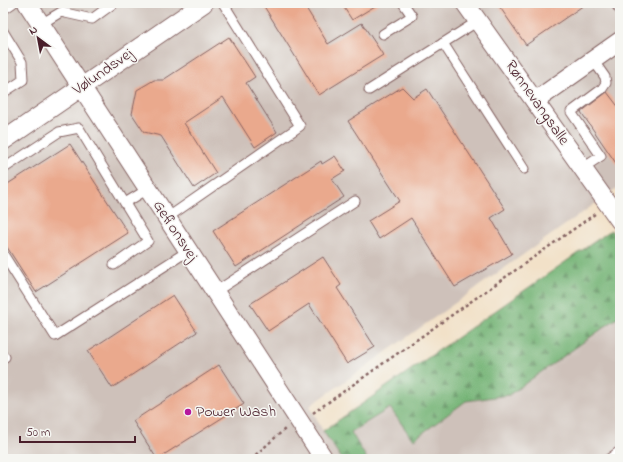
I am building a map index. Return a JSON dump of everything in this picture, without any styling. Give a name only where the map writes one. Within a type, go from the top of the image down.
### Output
[{"type":"street","name":"Gefionsvej","points":[[27,3],[324,459]]},
{"type":"street","name":"Rønnevangsalle","points":[[465,3],[583,168],[614,200],[620,221]]},
{"type":"street","name":"Vølundsvej","points":[[3,141],[82,87],[195,6]]},
{"type":"street","points":[[535,100],[620,41]]},
{"type":"lane","points":[[3,10],[13,3]]},
{"type":"lane","points":[[41,24],[61,12],[92,19],[114,3]]},
{"type":"lane","points":[[167,218],[300,126],[223,3]]},
{"type":"lane","points":[[383,34],[412,16],[403,3]]},
{"type":"lane","points":[[615,3],[620,10]]},
{"type":"lane","points":[[369,90],[478,21]]},
{"type":"lane","points":[[3,31],[22,62],[22,80],[3,93]]},
{"type":"lane","points":[[442,43],[524,169]]},
{"type":"lane","points":[[583,168],[601,156],[570,112],[602,89],[606,83],[605,77],[593,60]]},
{"type":"lane","points":[[3,169],[59,132],[79,128],[148,241],[114,265]]},
{"type":"lane","points":[[125,203],[148,189]]},
{"type":"lane","points":[[215,292],[355,201]]},
{"type":"lane","points":[[3,254],[55,336],[188,251]]},
{"type":"lane","points":[[609,459],[620,451]]},
{"type":"path","points":[[250,459],[298,420],[614,200]]},
{"type":"shaded area","points":[[3,3],[620,3],[620,186],[310,406],[323,431],[342,459],[3,459]]},
{"type":"shaded area","points":[[620,316],[620,459],[367,459],[351,432],[391,407],[413,440],[466,401],[509,395]]},
{"type":"green space","points":[[611,230],[620,243],[620,316],[509,395],[466,401],[413,440],[390,408],[351,432],[367,459],[342,459],[323,431]]},
{"type":"building","points":[[262,3],[303,3],[328,44],[362,23],[383,55],[319,95]]},
{"type":"building","points":[[341,3],[380,3],[352,20]]},
{"type":"building","points":[[497,3],[587,3],[526,45]]},
{"type":"building","points":[[229,37],[255,77],[246,83],[277,132],[255,147],[223,97],[184,123],[216,173],[194,188],[161,136],[144,132],[132,114],[137,90],[154,80],[163,80]]},
{"type":"building","points":[[402,87],[413,98],[427,89],[505,209],[491,218],[512,254],[455,287],[411,218],[379,239],[368,221],[400,201],[348,121]]},
{"type":"building","points":[[607,92],[620,109],[620,169],[581,112]]},
{"type":"building","points":[[70,144],[128,233],[36,292],[3,241],[3,187]]},
{"type":"building","points":[[335,156],[345,171],[332,179],[344,197],[236,267],[213,231],[321,161],[322,164]]},
{"type":"building","points":[[323,257],[341,285],[337,288],[375,347],[347,364],[309,304],[268,331],[250,304]]},
{"type":"building","points":[[173,295],[197,332],[112,388],[88,351]]},
{"type":"building","name":"Power Wash","points":[[219,365],[244,404],[157,459],[133,421]]},
{"type":"place","name":"Power Wash","points":[[188,412]]}]
